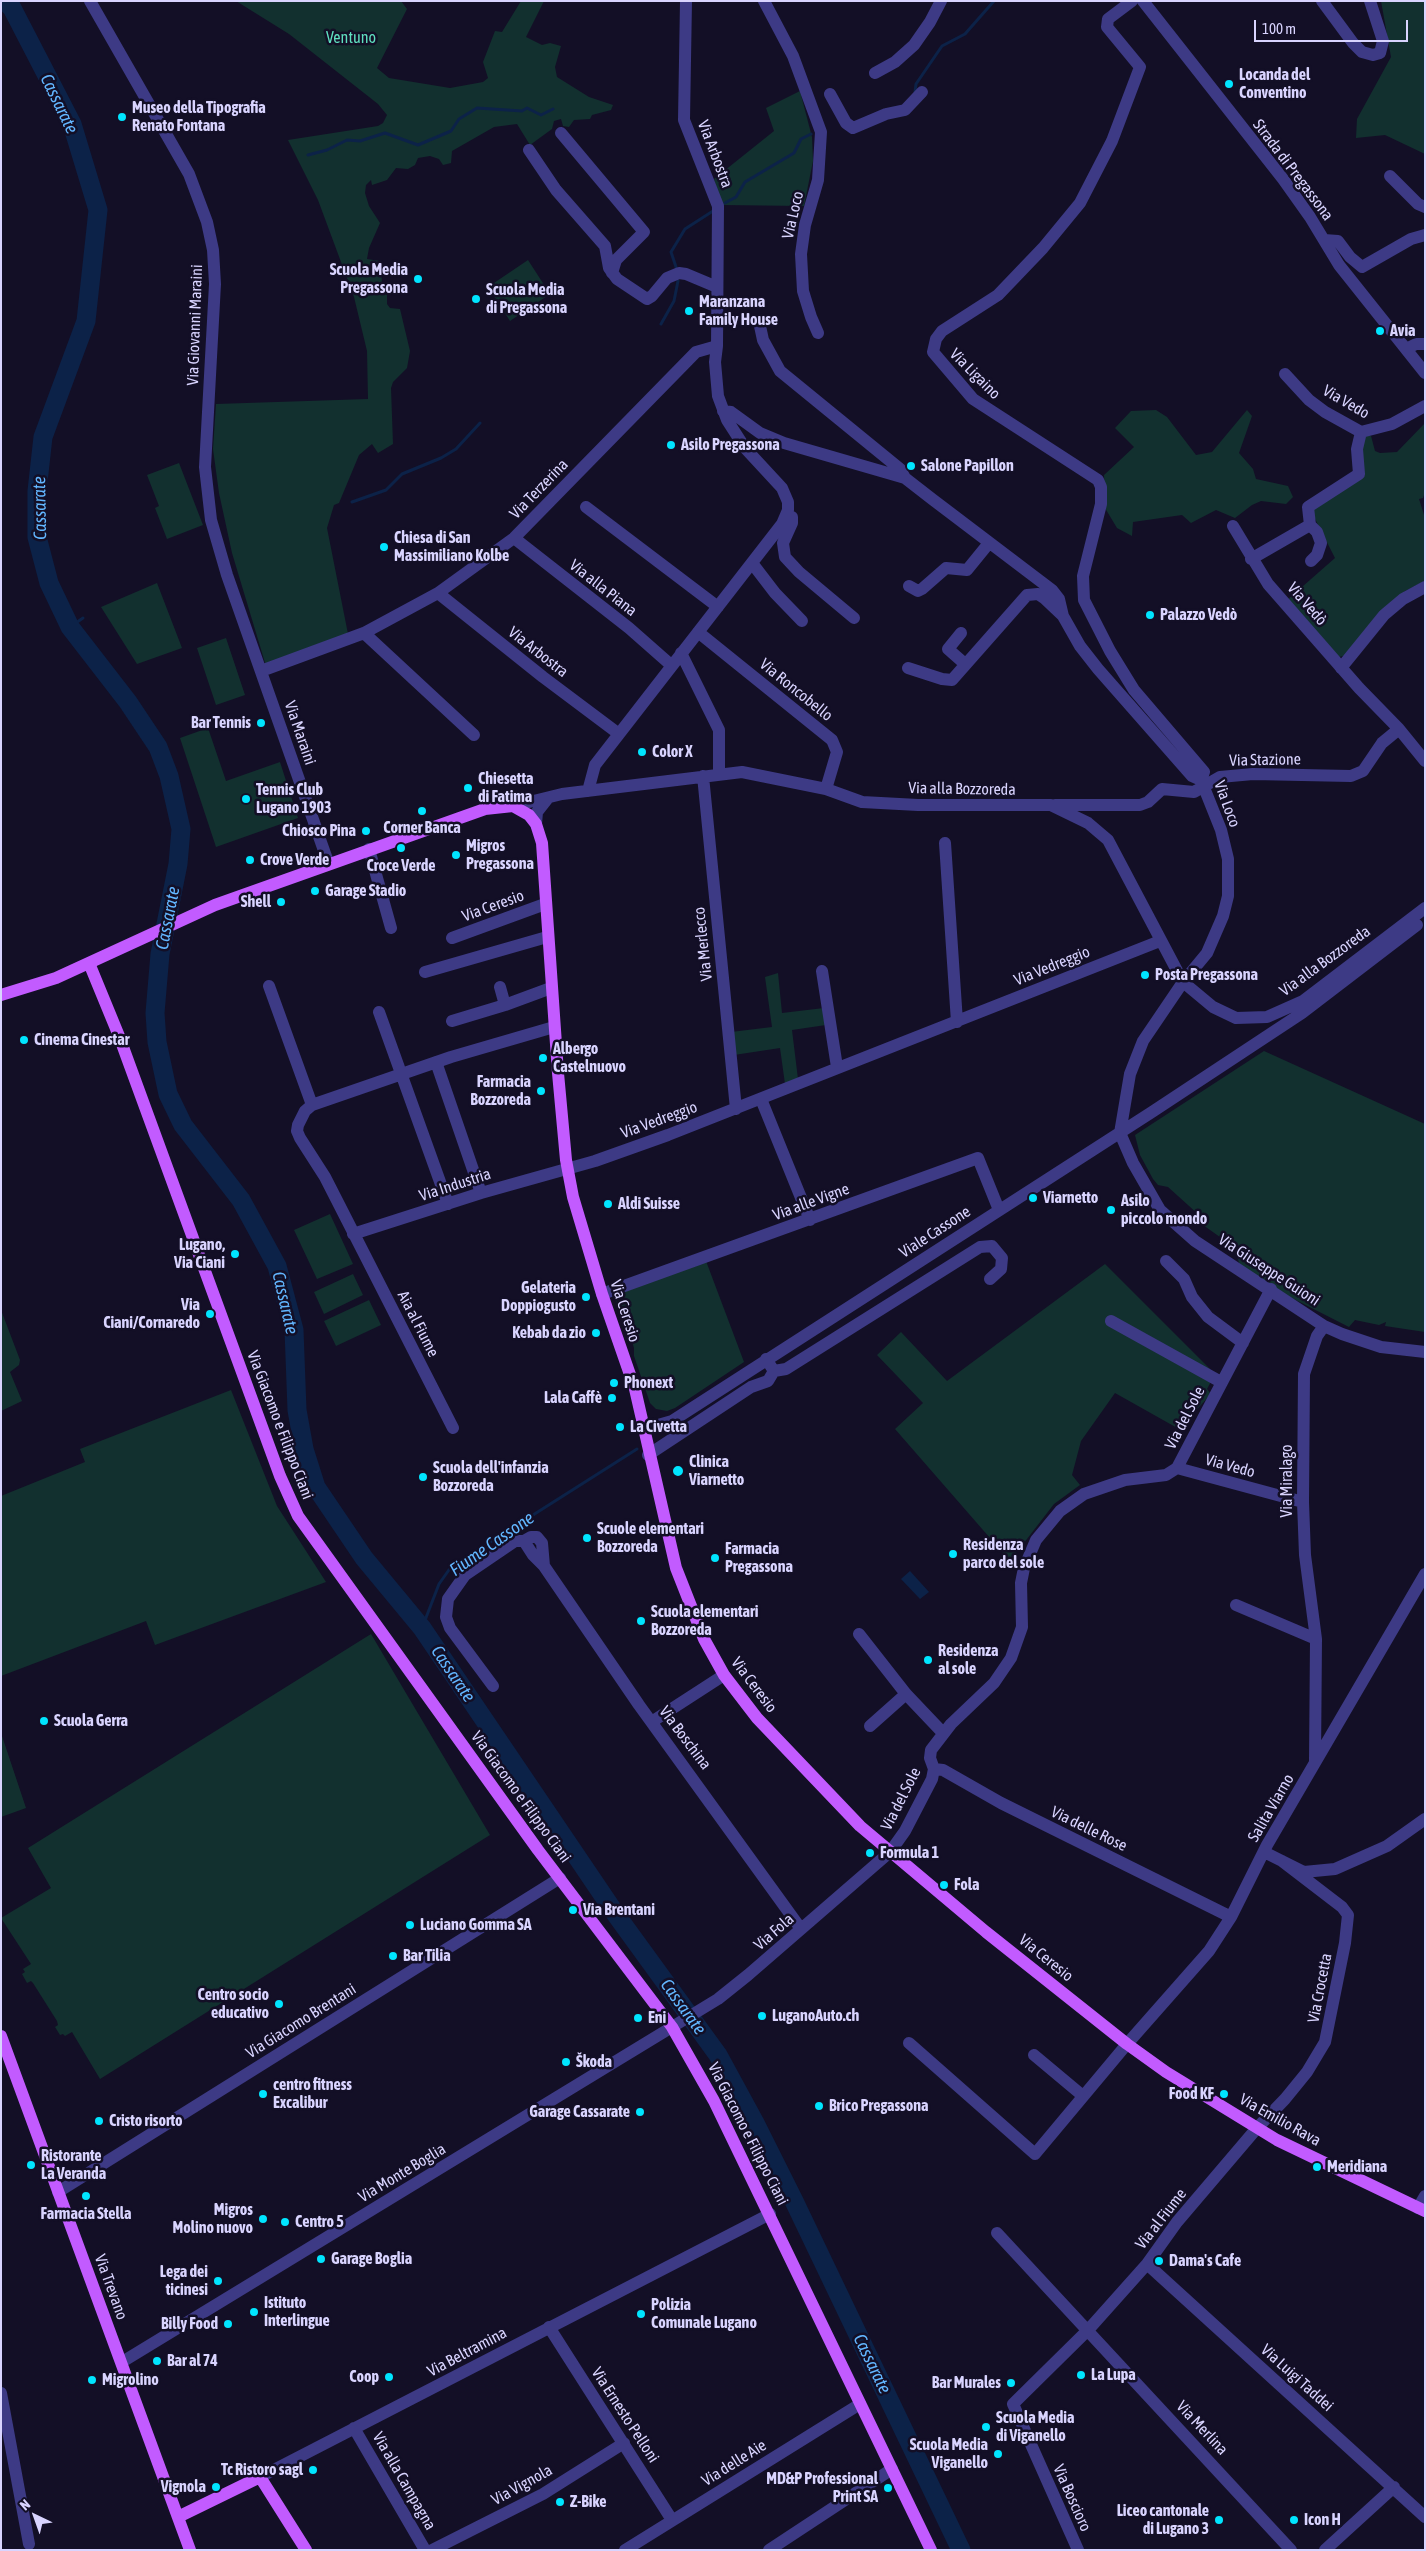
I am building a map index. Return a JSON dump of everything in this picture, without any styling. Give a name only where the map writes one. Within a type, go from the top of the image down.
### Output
[{"type":"main road","name":"Via alla Bozzoreda","points":[[89,964],[135,940],[188,916],[328,862],[485,808],[513,806]]},
{"type":"main road","points":[[513,806],[529,815],[536,824]]},
{"type":"main road","name":"Via Ceresio","points":[[536,824],[542,843],[554,1027],[568,1169],[573,1197],[602,1294],[635,1389],[648,1455],[676,1568],[704,1639],[724,1675],[756,1718],[824,1789],[890,1852],[1127,2044]]},
{"type":"main road","points":[[1,996],[56,978],[89,964]]},
{"type":"main road","name":"Via Giacomo e Filippo Ciani","points":[[89,964],[119,1036],[280,1476],[298,1516],[560,1878],[676,2025],[770,2214],[932,2550]]},
{"type":"main road","name":"Via Trevano","points":[[1,2036],[190,2550]]},
{"type":"main road","name":"Via Emilio Rava","points":[[1127,2044],[1166,2072],[1257,2128],[1421,2210]]},
{"type":"main road","points":[[260,2477],[306,2550]]},
{"type":"main road","name":"Via Beltramina","points":[[178,2517],[260,2477]]},
{"type":"street","name":"Via Giovanni Maraini","points":[[90,1],[188,174],[207,222],[213,250],[215,284],[206,448],[207,490],[211,520],[261,671]]},
{"type":"street","name":"Via Arbostra","points":[[686,1],[684,120],[718,206],[716,381],[723,412],[745,448],[782,488],[788,502],[792,523],[783,543],[785,557],[799,572],[854,618]]},
{"type":"street","name":"Via Loco","points":[[764,1],[793,56],[821,132],[822,153],[818,180],[802,240],[801,277],[806,304],[818,333]]},
{"type":"street","points":[[875,73],[895,62],[914,45],[930,22],[941,1]]},
{"type":"street","name":"Via Ligaino","points":[[1132,1],[1108,19],[1107,27],[1140,67],[1112,141],[1080,203],[1043,248],[998,296],[942,331],[936,339],[933,352],[961,387],[989,412],[1098,480],[1101,487],[1101,504],[1083,576],[1084,600],[1110,651],[1134,690],[1204,772],[1202,784]]},
{"type":"street","name":"Strada di Pregassona","points":[[1143,1],[1283,179],[1354,285],[1425,373]]},
{"type":"street","points":[[1322,1],[1353,43],[1362,52],[1374,55],[1380,53],[1383,41],[1370,1]]},
{"type":"street","points":[[830,94],[846,123],[853,128],[886,114],[905,110],[922,92]]},
{"type":"street","points":[[561,132],[644,232],[616,260],[612,272]]},
{"type":"street","points":[[529,150],[556,190],[605,246],[612,272],[647,298],[652,296],[667,278],[679,273],[717,287]]},
{"type":"street","points":[[1390,176],[1418,204],[1425,207]]},
{"type":"street","name":"Strada di Pregassona","points":[[1324,240],[1338,241],[1350,257],[1362,266],[1411,239],[1425,235]]},
{"type":"street","name":"Via Loco","points":[[760,326],[767,348],[780,370],[900,469],[905,478]]},
{"type":"street","points":[[1406,349],[1416,344],[1425,344]]},
{"type":"street","name":"Via Terzerina","points":[[261,671],[364,633],[438,593],[514,538],[696,352],[717,346]]},
{"type":"street","name":"Via Vedo","points":[[1285,374],[1309,400],[1325,412],[1361,432],[1392,424],[1425,406]]},
{"type":"street","name":"Via Loco","points":[[723,412],[731,412],[760,433],[784,443],[905,478],[989,544],[1052,590],[1059,600],[1063,616],[1080,646],[1192,776],[1202,784],[1221,830],[1228,859],[1228,896],[1223,916],[1207,952],[1183,982],[1143,1041],[1130,1074],[1120,1133]]},
{"type":"street","points":[[1251,559],[1310,525],[1308,507],[1359,474],[1357,448],[1361,432]]},
{"type":"street","points":[[586,507],[718,607]]},
{"type":"street","points":[[588,791],[595,765],[782,524],[788,510]]},
{"type":"street","name":"Via Vedò","points":[[1310,525],[1317,532],[1321,543],[1317,555],[1311,561]]},
{"type":"street","name":"Via Vedò","points":[[1233,526],[1251,559],[1268,584],[1341,668],[1399,729]]},
{"type":"street","name":"Via alla Piana","points":[[514,538],[629,628],[671,665]]},
{"type":"street","points":[[909,586],[918,591],[946,568],[967,570],[989,544]]},
{"type":"street","points":[[752,563],[802,621]]},
{"type":"street","points":[[1341,668],[1384,615],[1411,594],[1425,587]]},
{"type":"street","name":"Via Arbostra","points":[[438,593],[543,677],[620,734]]},
{"type":"street","name":"Via Loco","points":[[908,668],[942,679],[952,680],[1027,595],[1038,594],[1063,616]]},
{"type":"street","name":"Via Roncobello","points":[[698,632],[834,743],[837,752],[826,789]]},
{"type":"street","points":[[364,633],[474,735]]},
{"type":"street","points":[[961,633],[948,649],[965,664]]},
{"type":"street","points":[[681,653],[719,730],[720,774]]},
{"type":"street","name":"Via Maraini","points":[[261,671],[328,862]]},
{"type":"street","points":[[1399,729],[1425,761]]},
{"type":"street","name":"Via Stazione","points":[[1050,805],[1140,805],[1148,802],[1155,793],[1162,789],[1194,792],[1202,784],[1220,777],[1351,776],[1364,771],[1382,743],[1399,729]]},
{"type":"street","name":"Via alla Bozzoreda","points":[[513,806],[542,798],[588,791],[720,774],[750,772],[826,789],[862,802],[918,805],[1050,805],[1088,823],[1108,840],[1123,864],[1160,941],[1183,982],[1225,1015],[1250,1019],[1275,1015],[1303,1000],[1425,908]]},
{"type":"street","name":"Via Merlecco","points":[[703,776],[736,1109]]},
{"type":"street","points":[[536,824],[537,812],[542,798]]},
{"type":"street","points":[[945,843],[957,1022]]},
{"type":"street","points":[[369,849],[391,928]]},
{"type":"street","name":"Via Ceresio","points":[[452,938],[545,904]]},
{"type":"street","name":"Viale Cassone","points":[[644,1429],[672,1421],[1144,1118],[1302,1013],[1425,918]]},
{"type":"street","points":[[425,972],[547,937]]},
{"type":"street","name":"Via Vedreggio","points":[[568,1169],[736,1109],[837,1067],[957,1022],[1160,941]]},
{"type":"street","points":[[822,971],[837,1067]]},
{"type":"street","points":[[269,986],[312,1105],[436,1062],[554,1027]]},
{"type":"street","points":[[500,987],[505,1005]]},
{"type":"street","points":[[452,1021],[505,1005],[551,988]]},
{"type":"street","points":[[379,1012],[400,1075],[448,1204]]},
{"type":"street","points":[[436,1062],[481,1193]]},
{"type":"street","points":[[761,1099],[810,1220]]},
{"type":"street","name":"Aia al Fiume","points":[[312,1105],[301,1118],[297,1131],[325,1177],[453,1428]]},
{"type":"street","name":"Via Giuseppe Guioni","points":[[1120,1133],[1132,1163],[1160,1210],[1195,1241],[1271,1289],[1324,1326],[1342,1334],[1381,1346],[1425,1352]]},
{"type":"street","name":"Via alle Vigne","points":[[602,1294],[978,1158],[999,1210]]},
{"type":"street","name":"Via Industria","points":[[354,1234],[481,1193],[568,1169]]},
{"type":"street","points":[[648,1455],[751,1387],[768,1381],[774,1371],[786,1369],[980,1247],[992,1246],[1002,1258],[1002,1269],[990,1279]]},
{"type":"street","points":[[1166,1261],[1184,1279],[1192,1297],[1208,1317],[1243,1343]]},
{"type":"street","name":"Via del Sole","points":[[890,1852],[905,1831],[928,1789],[934,1768],[930,1758],[931,1750],[943,1733],[994,1683],[1011,1658],[1022,1627],[1021,1583],[1024,1568],[1029,1552],[1047,1525],[1060,1511],[1084,1494],[1125,1480],[1166,1476],[1177,1468],[1271,1289]]},
{"type":"street","name":"Via del Sole","points":[[1111,1321],[1221,1382]]},
{"type":"street","name":"Via Miralago","points":[[1315,1764],[1316,1639],[1305,1555],[1303,1502],[1304,1374],[1317,1336],[1324,1326]]},
{"type":"street","points":[[766,1360],[774,1371]]},
{"type":"street","name":"Via Vedo","points":[[1177,1468],[1303,1502]]},
{"type":"street","name":"Via Boschina","points":[[493,1686],[450,1628],[446,1617],[448,1599],[464,1575],[515,1541],[524,1541],[531,1537],[536,1537],[542,1543],[544,1566],[801,1929]]},
{"type":"street","name":"Salita Viarno","points":[[1127,2044],[1198,1966],[1231,1917],[1264,1852],[1425,1574]]},
{"type":"street","points":[[1236,1605],[1316,1639]]},
{"type":"street","points":[[859,1634],[906,1694],[943,1733]]},
{"type":"street","points":[[653,1721],[724,1675]]},
{"type":"street","points":[[870,1726],[906,1694]]},
{"type":"street","name":"Via delle Rose","points":[[934,1768],[943,1770],[1001,1803],[1231,1917]]},
{"type":"street","name":"Via Crocetta","points":[[1264,1852],[1304,1872],[1335,1869],[1387,1846],[1425,1819]]},
{"type":"street","name":"Via Fola","points":[[676,2025],[734,1987],[890,1852]]},
{"type":"street","name":"Via Crocetta","points":[[1257,2128],[1285,2099],[1307,2072],[1325,2042],[1348,1924],[1348,1915],[1342,1907],[1282,1861]]},
{"type":"street","name":"Via Giacomo Brentani","points":[[58,2192],[560,1878]]},
{"type":"street","name":"Via Monte Boglia","points":[[122,2362],[676,2025]]},
{"type":"street","points":[[909,2043],[1035,2154],[1127,2044]]},
{"type":"street","points":[[1034,2054],[1083,2096]]},
{"type":"street","name":"Via al Fiume","points":[[1013,2404],[1089,2329],[1147,2264],[1177,2222],[1257,2128]]},
{"type":"street","points":[[1421,2210],[1425,2196]]},
{"type":"street","name":"Via Beltramina","points":[[260,2477],[770,2214]]},
{"type":"street","points":[[997,2233],[1089,2329]]},
{"type":"street","name":"Via Luigi Taddei","points":[[1147,2264],[1425,2517]]},
{"type":"street","name":"Via Ernesto Pelloni","points":[[549,2327],[672,2520]]},
{"type":"street","name":"Via Merlina","points":[[1089,2329],[1291,2550]]},
{"type":"street","points":[[2,2398],[29,2544]]},
{"type":"street","name":"Via delle Aie","points":[[624,2550],[860,2404]]},
{"type":"street","name":"Via Boscioro","points":[[1013,2404],[1078,2550]]},
{"type":"street","name":"Via alla Campagna","points":[[354,2428],[425,2550]]},
{"type":"street","name":"Via Vignola","points":[[432,2550],[543,2494],[624,2443]]},
{"type":"street","points":[[769,2550],[892,2469]]},
{"type":"street","points":[[1325,2550],[1394,2488]]},
{"type":"green space","name":"Ventuno","points":[[236,1],[401,1],[407,9],[377,68],[389,78],[450,88],[483,82],[488,78],[483,62],[495,31],[502,32],[521,1],[544,1],[526,37],[542,45],[550,43],[561,46],[555,67],[557,77],[589,97],[613,105],[611,110],[592,115],[590,119],[574,120],[569,127],[563,126],[561,119],[554,121],[552,129],[530,145],[517,124],[494,127],[452,151],[451,163],[443,165],[439,159],[430,156],[418,158],[415,165],[408,169],[396,168],[387,180],[372,185],[371,180],[366,185],[365,193],[369,206],[380,223],[369,248],[367,259],[380,261],[382,282],[387,289],[387,304],[390,308],[400,309],[410,351],[407,368],[393,382],[391,388],[393,444],[378,453],[372,444],[359,455],[339,503],[334,505],[327,528],[348,634],[266,666],[232,553],[219,493],[213,449],[216,404],[368,399],[367,351],[354,297],[318,200],[288,140],[378,126],[383,123],[387,115],[378,104],[289,34]]},
{"type":"green space","points":[[1381,1],[1425,1],[1425,154],[1385,135],[1356,138],[1357,119],[1391,57]]},
{"type":"green space","points":[[800,91],[812,137],[813,161],[804,206],[721,205],[714,179],[774,131],[766,108]]},
{"type":"green space","points":[[528,260],[550,294],[510,321],[488,287]]},
{"type":"green space","points":[[1156,410],[1167,417],[1196,455],[1212,452],[1247,410],[1252,416],[1239,453],[1253,469],[1256,479],[1288,486],[1293,497],[1286,504],[1261,501],[1252,505],[1235,518],[1216,510],[1191,523],[1182,515],[1133,522],[1132,536],[1117,528],[1105,508],[1104,475],[1134,447],[1115,428],[1131,411]]},
{"type":"green space","points":[[1425,423],[1425,492],[1423,498],[1419,499],[1425,518],[1425,581],[1405,591],[1347,655],[1339,657],[1286,601],[1335,558],[1310,509],[1360,475],[1362,436],[1371,436],[1375,451],[1380,453],[1397,452]]},
{"type":"green space","points":[[179,463],[203,525],[167,539],[155,508],[159,506],[147,475]]},
{"type":"green space","points":[[157,583],[182,648],[137,664],[101,607]]},
{"type":"green space","points":[[226,638],[245,695],[216,705],[197,648]]},
{"type":"green space","name":"Tennis Club Lugano 1903","points":[[208,728],[226,781],[280,762],[298,818],[216,847],[180,738]]},
{"type":"green space","points":[[778,973],[782,1013],[824,1008],[826,1025],[792,1030],[798,1079],[785,1084],[780,1048],[734,1055],[731,1032],[772,1027],[765,977]]},
{"type":"green space","points":[[1264,1051],[1425,1124],[1425,1332],[1385,1326],[1386,1322],[1379,1325],[1355,1320],[1349,1327],[1280,1292],[1241,1269],[1234,1247],[1203,1225],[1199,1215],[1168,1187],[1158,1185],[1153,1179],[1140,1155],[1135,1135]]},
{"type":"green space","points":[[330,1214],[353,1264],[317,1279],[294,1230]]},
{"type":"green space","points":[[706,1261],[744,1362],[675,1408],[667,1411],[656,1409],[650,1403],[634,1356],[634,1348],[623,1311],[617,1306],[616,1298],[621,1293]]},
{"type":"green space","points":[[1105,1264],[1215,1374],[1207,1389],[1211,1394],[1179,1429],[1115,1393],[1081,1441],[1072,1475],[1080,1485],[1054,1504],[1010,1561],[895,1429],[923,1403],[877,1355],[901,1332],[947,1381]]},
{"type":"green space","points":[[353,1274],[363,1295],[324,1314],[314,1292]]},
{"type":"green space","points":[[369,1300],[381,1325],[336,1346],[324,1321]]},
{"type":"green space","points":[[1,1310],[20,1360],[19,1365],[10,1372],[22,1401],[1,1411]]},
{"type":"green space","points":[[231,1390],[277,1506],[326,1582],[155,1645],[146,1621],[1,1676],[1,1496],[85,1462],[80,1449]]},
{"type":"green space","points":[[371,1634],[490,1835],[100,2079],[72,2032],[65,2036],[63,2034],[60,2035],[55,2027],[58,2025],[57,2021],[33,1983],[31,1981],[27,1983],[22,1974],[25,1972],[23,1969],[31,1964],[1,1918],[51,1888],[28,1848]]},
{"type":"green space","points":[[1,1733],[26,1808],[1,1817]]},
{"type":"water","points":[[910,1571],[929,1592],[920,1599],[901,1579]]},
{"type":"waterway","name":"Cassarate","points":[[5,1],[12,8],[72,124],[98,210],[86,321],[43,437],[37,491],[37,537],[49,583],[70,627],[128,702],[158,747],[169,776],[181,829],[178,864],[160,954],[155,1013],[157,1042],[168,1094],[183,1125],[241,1200],[277,1266],[294,1330],[297,1410],[304,1449],[316,1487],[364,1558],[422,1628],[617,1916],[718,2055],[794,2201],[961,2550]]},
{"type":"waterway","points":[[915,92],[916,84],[942,46],[965,34],[994,1]]},
{"type":"waterway","points":[[308,155],[327,150],[347,140],[360,141],[385,133],[418,145],[451,131],[459,119],[477,108],[522,111],[527,108],[541,115],[553,109]]},
{"type":"waterway","points":[[725,203],[736,197],[745,182],[794,153],[801,139],[811,134]]},
{"type":"waterway","points":[[676,267],[671,252],[685,229],[713,211]]},
{"type":"waterway","points":[[661,324],[674,301],[678,281]]},
{"type":"waterway","points":[[352,502],[386,490],[402,474],[441,458],[456,449],[480,423]]},
{"type":"waterway","points":[[70,627],[83,618]]},
{"type":"waterway","name":"Fiume Cassone","points":[[422,1628],[439,1584],[451,1567],[637,1449]]},
{"type":"place","name":"Locanda del Conventino","points":[[1229,84]]},
{"type":"place","name":"Museo della Tipografia Renato Fontana","points":[[122,117]]},
{"type":"place","name":"Scuola Media Pregassona","points":[[418,279]]},
{"type":"place","name":"Scuola Media di Pregassona","points":[[476,299]]},
{"type":"place","name":"Maranzana Family House","points":[[689,311]]},
{"type":"place","name":"Avia","points":[[1380,331]]},
{"type":"place","name":"Asilo Pregassona","points":[[671,445]]},
{"type":"place","name":"Salone Papillon","points":[[911,466]]},
{"type":"place","name":"Chiesa di San Massimiliano Kolbe","points":[[384,547]]},
{"type":"place","name":"Palazzo Vedò","points":[[1150,615]]},
{"type":"place","name":"Bar Tennis","points":[[261,723]]},
{"type":"place","name":"Color X","points":[[642,752]]},
{"type":"place","name":"Chiesetta di Fatima","points":[[468,788]]},
{"type":"place","name":"Tennis Club Lugano 1903","points":[[246,799]]},
{"type":"place","name":"Corner Banca","points":[[422,811]]},
{"type":"place","name":"Chiosco Pina","points":[[366,831]]},
{"type":"place","name":"Croce Verde","points":[[401,848]]},
{"type":"place","name":"Migros Pregassona","points":[[456,855]]},
{"type":"place","name":"Crove Verde","points":[[250,860]]},
{"type":"place","name":"Garage Stadio","points":[[315,891]]},
{"type":"place","name":"Shell","points":[[281,902]]},
{"type":"place","name":"Posta Pregassona","points":[[1145,975]]},
{"type":"place","name":"Cinema Cinestar","points":[[24,1040]]},
{"type":"place","name":"Albergo Castelnuovo","points":[[543,1058]]},
{"type":"place","name":"Farmacia Bozzoreda","points":[[541,1091]]},
{"type":"place","name":"Viarnetto","points":[[1033,1198]]},
{"type":"place","name":"Aldi Suisse","points":[[608,1204]]},
{"type":"place","name":"Asilo piccolo mondo","points":[[1111,1210]]},
{"type":"place","name":"Lugano, Via Ciani","points":[[235,1254]]},
{"type":"place","name":"Gelateria Doppiogusto","points":[[586,1297]]},
{"type":"place","name":"Via Ciani/Cornaredo","points":[[210,1314]]},
{"type":"place","name":"Kebab da zio","points":[[596,1333]]},
{"type":"place","name":"Phonext","points":[[614,1383]]},
{"type":"place","name":"Lala Caffè","points":[[612,1398]]},
{"type":"place","name":"La Civetta","points":[[620,1427]]},
{"type":"place","name":"Clinica Viarnetto","points":[[678,1471]]},
{"type":"place","name":"Scuola dell'infanzia Bozzoreda","points":[[423,1477]]},
{"type":"place","name":"Scuole elementari Bozzoreda","points":[[587,1538]]},
{"type":"place","name":"Residenza parco del sole","points":[[953,1554]]},
{"type":"place","name":"Farmacia Pregassona","points":[[715,1558]]},
{"type":"place","name":"Scuola elementari Bozzoreda","points":[[641,1621]]},
{"type":"place","name":"Residenza al sole","points":[[928,1660]]},
{"type":"place","name":"Scuola Gerra","points":[[44,1721]]},
{"type":"place","name":"Formula 1","points":[[870,1853]]},
{"type":"place","name":"Fola","points":[[944,1885]]},
{"type":"place","name":"Via Brentani","points":[[573,1910]]},
{"type":"place","name":"Luciano Gomma SA","points":[[410,1925]]},
{"type":"place","name":"Bar Tilia","points":[[393,1956]]},
{"type":"place","name":"Centro socio educativo","points":[[279,2004]]},
{"type":"place","name":"LuganoAuto.ch","points":[[762,2016]]},
{"type":"place","name":"Eni","points":[[638,2018]]},
{"type":"place","name":"Škoda","points":[[566,2062]]},
{"type":"place","name":"centro fitness Excalibur","points":[[263,2094]]},
{"type":"place","name":"Food KF","points":[[1224,2094]]},
{"type":"place","name":"Brico Pregassona","points":[[819,2106]]},
{"type":"place","name":"Garage Cassarate","points":[[640,2112]]},
{"type":"place","name":"Cristo risorto","points":[[99,2121]]},
{"type":"place","name":"Ristorante La Veranda","points":[[31,2165]]},
{"type":"place","name":"Meridiana","points":[[1317,2167]]},
{"type":"place","name":"Farmacia Stella","points":[[86,2196]]},
{"type":"place","name":"Migros Molino nuovo","points":[[263,2219]]},
{"type":"place","name":"Centro 5","points":[[285,2222]]},
{"type":"place","name":"Garage Boglia","points":[[321,2259]]},
{"type":"place","name":"Dama's Cafe","points":[[1159,2261]]},
{"type":"place","name":"Lega dei ticinesi","points":[[218,2281]]},
{"type":"place","name":"Istituto Interlingue","points":[[254,2312]]},
{"type":"place","name":"Polizia Comunale Lugano","points":[[641,2314]]},
{"type":"place","name":"Billy Food","points":[[228,2324]]},
{"type":"place","name":"Bar al 74","points":[[157,2361]]},
{"type":"place","name":"La Lupa","points":[[1081,2375]]},
{"type":"place","name":"Coop","points":[[389,2377]]},
{"type":"place","name":"Migrolino","points":[[92,2380]]},
{"type":"place","name":"Bar Murales","points":[[1011,2383]]},
{"type":"place","name":"Scuola Media di Viganello","points":[[986,2427]]},
{"type":"place","name":"Scuola Media Viganello","points":[[998,2454]]},
{"type":"place","name":"Tc Ristoro sagl","points":[[313,2470]]},
{"type":"place","name":"Vignola","points":[[216,2487]]},
{"type":"place","name":"MD&P Professional Print SA","points":[[888,2488]]},
{"type":"place","name":"Z-Bike","points":[[560,2502]]},
{"type":"place","name":"Liceo cantonale di Lugano 3","points":[[1219,2520]]},
{"type":"place","name":"Icon H","points":[[1294,2520]]}]
